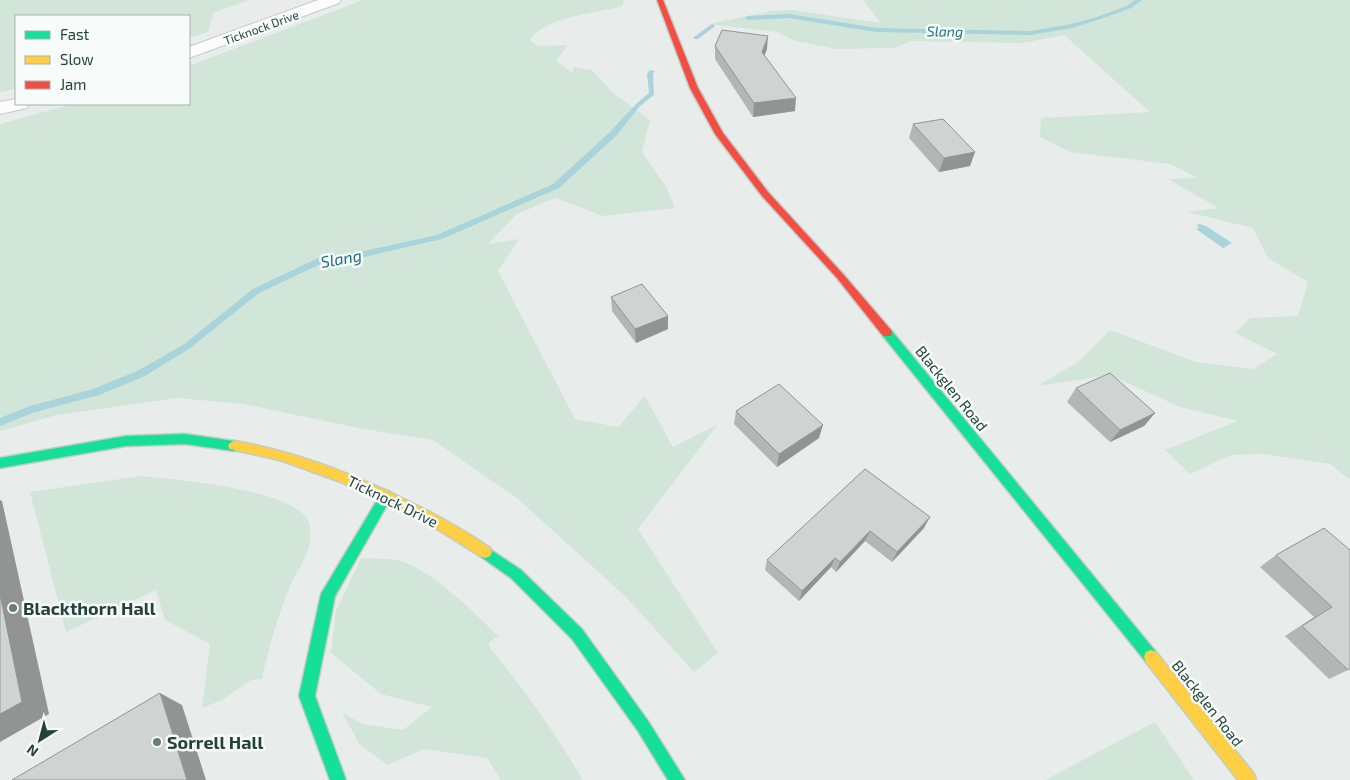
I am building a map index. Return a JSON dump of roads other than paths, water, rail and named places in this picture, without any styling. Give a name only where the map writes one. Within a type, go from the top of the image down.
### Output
[{"type":"street","name":"Ticknock Drive","points":[[190,53],[333,0]]},
{"type":"street","name":"Blackglen Road","points":[[660,0],[694,88],[719,134],[736,157],[765,194],[840,276],[1114,609],[1248,780]]},
{"type":"street","points":[[0,108],[15,105]]},
{"type":"street","name":"Ticknock Drive","points":[[0,463],[54,452],[126,441],[185,438],[250,448],[316,465],[386,496],[460,534],[516,574],[577,634],[643,726],[677,780]]},
{"type":"street","points":[[338,780],[306,696],[328,594],[386,496]]},
{"type":"water","points":[[1197,225],[1206,226],[1232,243],[1223,248],[1196,229],[1199,228]]},
{"type":"waterway","name":"Slang","points":[[748,18],[789,16],[876,30],[1031,33],[1072,26],[1099,18],[1129,7],[1139,0]]},
{"type":"waterway","name":"Slang","points":[[696,38],[712,26]]},
{"type":"waterway","name":"Slang","points":[[0,422],[30,410],[95,392],[140,374],[186,347],[256,291],[325,258],[364,254],[439,237],[556,186],[613,134],[638,105],[652,94],[650,74],[652,71]]},
{"type":"place","name":"Blackthorn Hall","points":[[13,608]]},
{"type":"place","name":"Sorrell Hall","points":[[157,742]]}]
